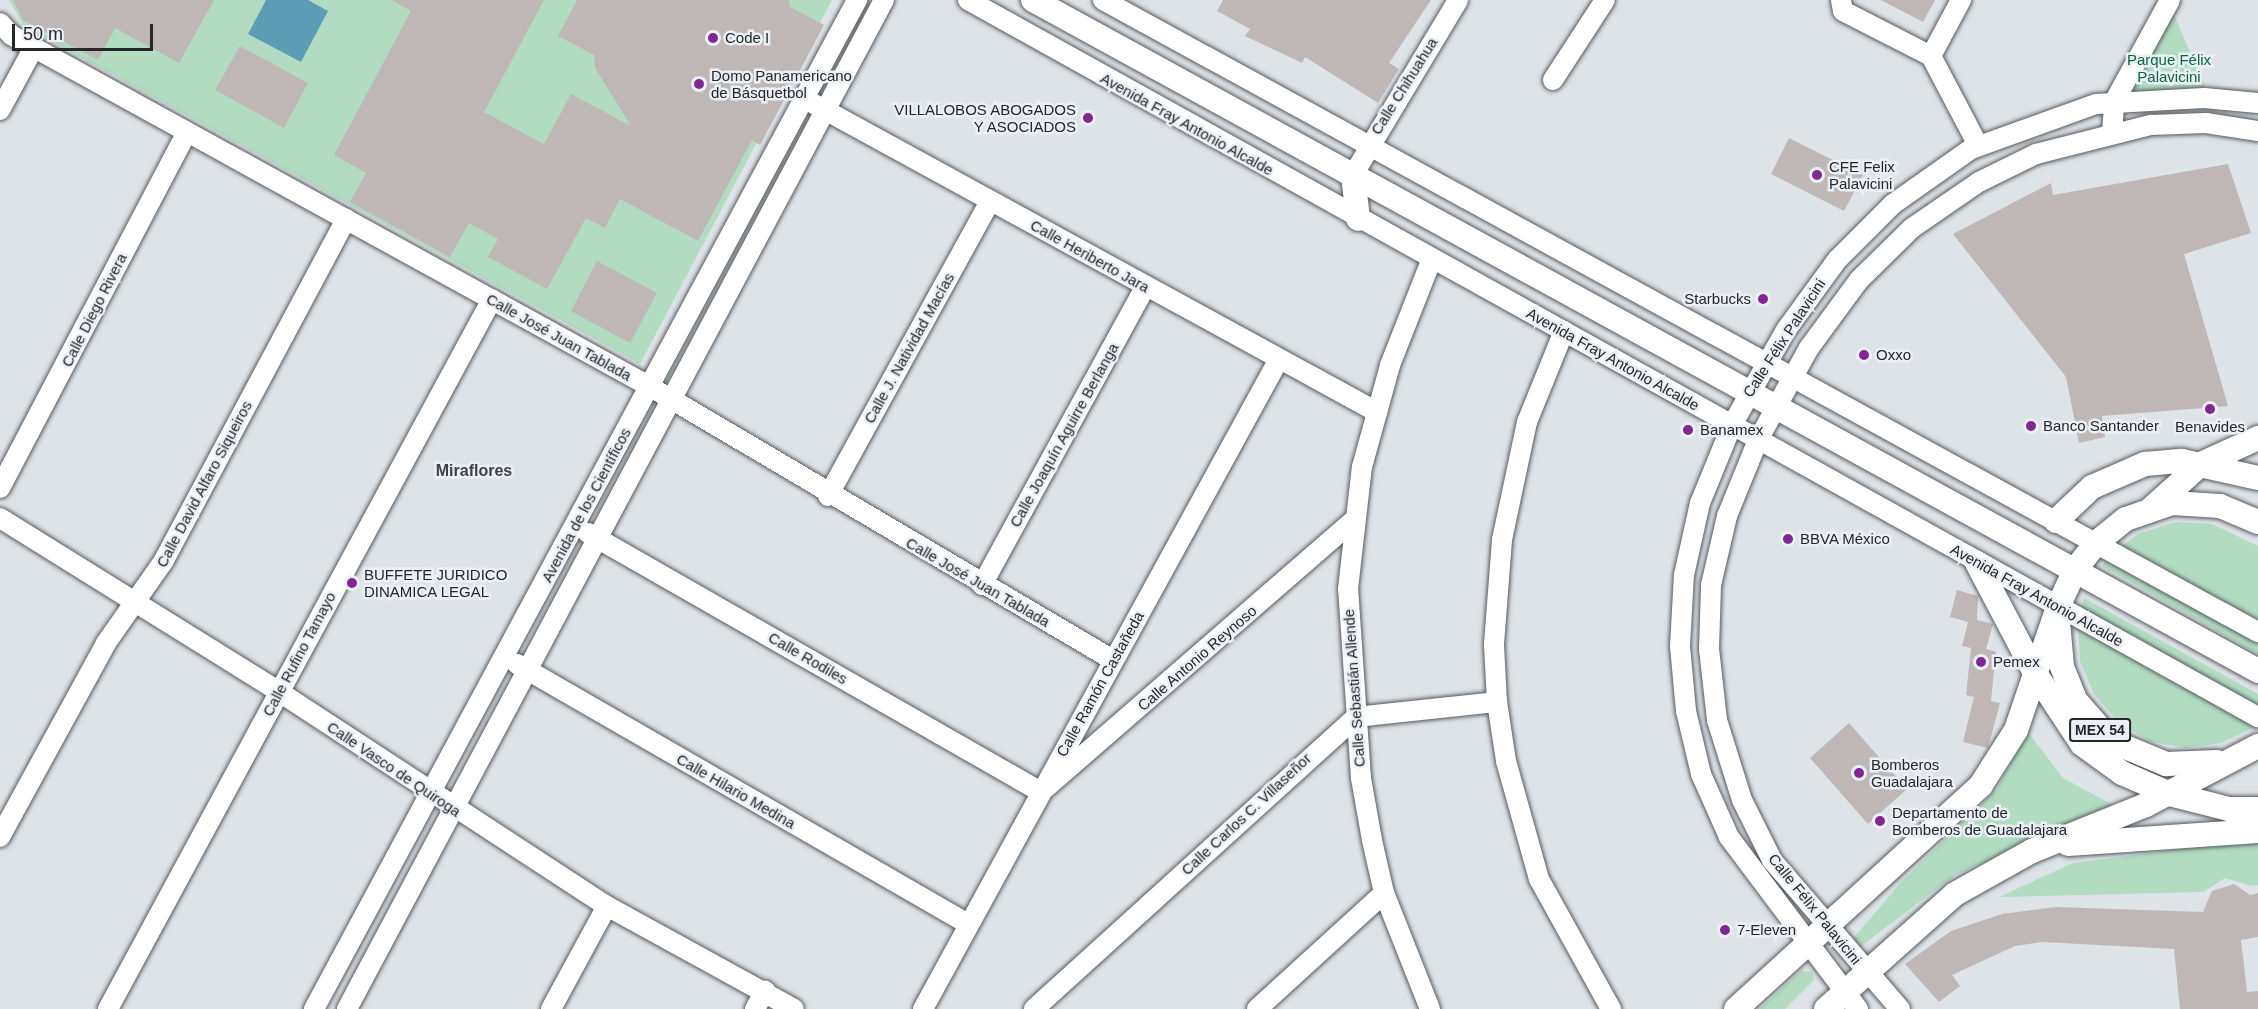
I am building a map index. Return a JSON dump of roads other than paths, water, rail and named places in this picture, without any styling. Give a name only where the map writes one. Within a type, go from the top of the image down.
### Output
[{"type":"main road","points":[[1033,0],[1750,390],[2258,671]]},
{"type":"main road","points":[[1353,175],[1358,219]]},
{"type":"main road","points":[[1736,1009],[1982,784],[2005,753],[2058,607],[2075,570],[2096,543],[2126,519],[2152,508],[2201,464],[2258,438]]},
{"type":"main road","points":[[2056,521],[2092,487],[2126,469],[2163,461],[2201,464],[2258,478]]},
{"type":"main road","points":[[2152,508],[2211,505],[2258,522]]},
{"type":"main road","points":[[1977,563],[2035,673],[2082,744],[2122,773],[2170,794],[2229,809],[2258,809]]},
{"type":"main road","name":"MEX 54","points":[[2058,607],[2067,678],[2090,721],[2111,741],[2166,764],[2226,761],[2258,746]]},
{"type":"main road","points":[[1826,1009],[1851,1000],[1866,972],[1955,894],[2044,846],[2170,794],[2226,761]]},
{"type":"main road","points":[[2044,846],[2258,831]]},
{"type":"street","name":"Avenida de los Científicos","points":[[314,1009],[857,0]]},
{"type":"street","name":"Avenida de los Científicos","points":[[347,1009],[885,0]]},
{"type":"street","name":"Avenida Fray Antonio Alcalde","points":[[968,0],[1431,261],[1564,330],[1977,563],[2258,717]]},
{"type":"street","points":[[1103,0],[2258,632]]},
{"type":"street","name":"Calle Chihuahua","points":[[1353,175],[1368,145],[1458,0]]},
{"type":"street","points":[[1553,80],[1605,0]]},
{"type":"street","points":[[1841,0],[1843,11],[1931,56],[1978,145]]},
{"type":"street","points":[[1931,56],[1961,0]]},
{"type":"street","points":[[2112,134],[2114,102],[2170,0]]},
{"type":"street","name":"Calle José Juan Tablada","points":[[0,23],[34,47],[649,386],[828,496],[1113,660]]},
{"type":"street","points":[[0,110],[34,47]]},
{"type":"street","name":"Calle Félix Palavicini","points":[[1851,1000],[1729,837],[1701,774],[1686,711],[1680,646],[1684,575],[1700,503],[1732,425],[1766,362],[1822,278],[1867,228],[1978,145],[2034,122],[2114,102],[2204,98],[2258,103]]},
{"type":"street","name":"Calle Heriberto Jara","points":[[804,99],[1377,412]]},
{"type":"street","name":"Calle Félix Palavicini","points":[[1900,1009],[1772,860],[1742,800],[1717,720],[1709,650],[1711,585],[1726,516],[1758,440],[1792,377],[1859,280],[1912,228],[1979,182],[2036,154],[2151,125],[2206,123],[2258,131]]},
{"type":"street","name":"Calle Diego Rivera","points":[[0,488],[187,132]]},
{"type":"street","name":"Calle J. Natividad Macías","points":[[828,496],[990,201]]},
{"type":"street","name":"Calle David Alfaro Siqueiros","points":[[0,837],[106,643],[163,562],[346,219]]},
{"type":"street","name":"Calle Sebastián Allende","points":[[1430,1009],[1384,893],[1363,788],[1348,600],[1352,522],[1377,412],[1431,261]]},
{"type":"street","name":"Calle Joaquín Aguirre Berlanga","points":[[982,585],[1146,286]]},
{"type":"street","name":"Calle Rufino Tamayo","points":[[108,1009],[492,299]]},
{"type":"street","points":[[1564,330],[1527,422],[1502,540],[1494,645],[1497,702],[1506,761],[1539,879],[1611,1009]]},
{"type":"street","name":"Calle Ramón Castañeda","points":[[923,1009],[1279,359]]},
{"type":"street","name":"Calle Vasco de Quiroga","points":[[0,518],[278,691],[455,810],[678,950],[765,991],[794,1009]]},
{"type":"street","name":"Calle Antonio Reynoso","points":[[1041,792],[1352,522]]},
{"type":"street","name":"Calle Rodiles","points":[[575,525],[1041,792]]},
{"type":"street","name":"Calle Hilario Medina","points":[[505,657],[968,924]]},
{"type":"street","points":[[1356,717],[1497,702]]},
{"type":"street","name":"Calle Carlos C. Villaseñor","points":[[1034,1009],[1356,717]]},
{"type":"street","points":[[1257,1009],[1384,893]]},
{"type":"street","points":[[551,1009],[607,906]]},
{"type":"street","points":[[755,1009],[765,991]]},
{"type":"water","points":[[266,0],[308,0],[328,11],[301,62],[248,34]]},
{"type":"place","name":"Code I","points":[[713,38]]},
{"type":"place","name":"Domo Panamericano de Básquetbol","points":[[699,84]]},
{"type":"place","name":"VILLALOBOS ABOGADOS Y ASOCIADOS","points":[[1088,118]]},
{"type":"place","name":"CFE Felix Palavicini","points":[[1817,175]]},
{"type":"place","name":"Starbucks","points":[[1763,299]]},
{"type":"place","name":"Oxxo","points":[[1864,355]]},
{"type":"place","name":"Benavides","points":[[2210,409]]},
{"type":"place","name":"Banco Santander","points":[[2031,426]]},
{"type":"place","name":"Banamex","points":[[1688,430]]},
{"type":"place","name":"BBVA México","points":[[1788,539]]},
{"type":"place","name":"BUFFETE JURIDICO DINAMICA LEGAL","points":[[352,583]]},
{"type":"place","name":"Pemex","points":[[1981,662]]},
{"type":"place","name":"Bomberos Guadalajara","points":[[1859,773]]},
{"type":"place","name":"Departamento de Bomberos de Guadalajara","points":[[1880,821]]},
{"type":"place","name":"7-Eleven","points":[[1725,930]]},
{"type":"district","name":"Miraflores","points":[[474,471]]},
{"type":"park label","name":"Parque Félix Palavicini","points":[[2169,68]]}]
